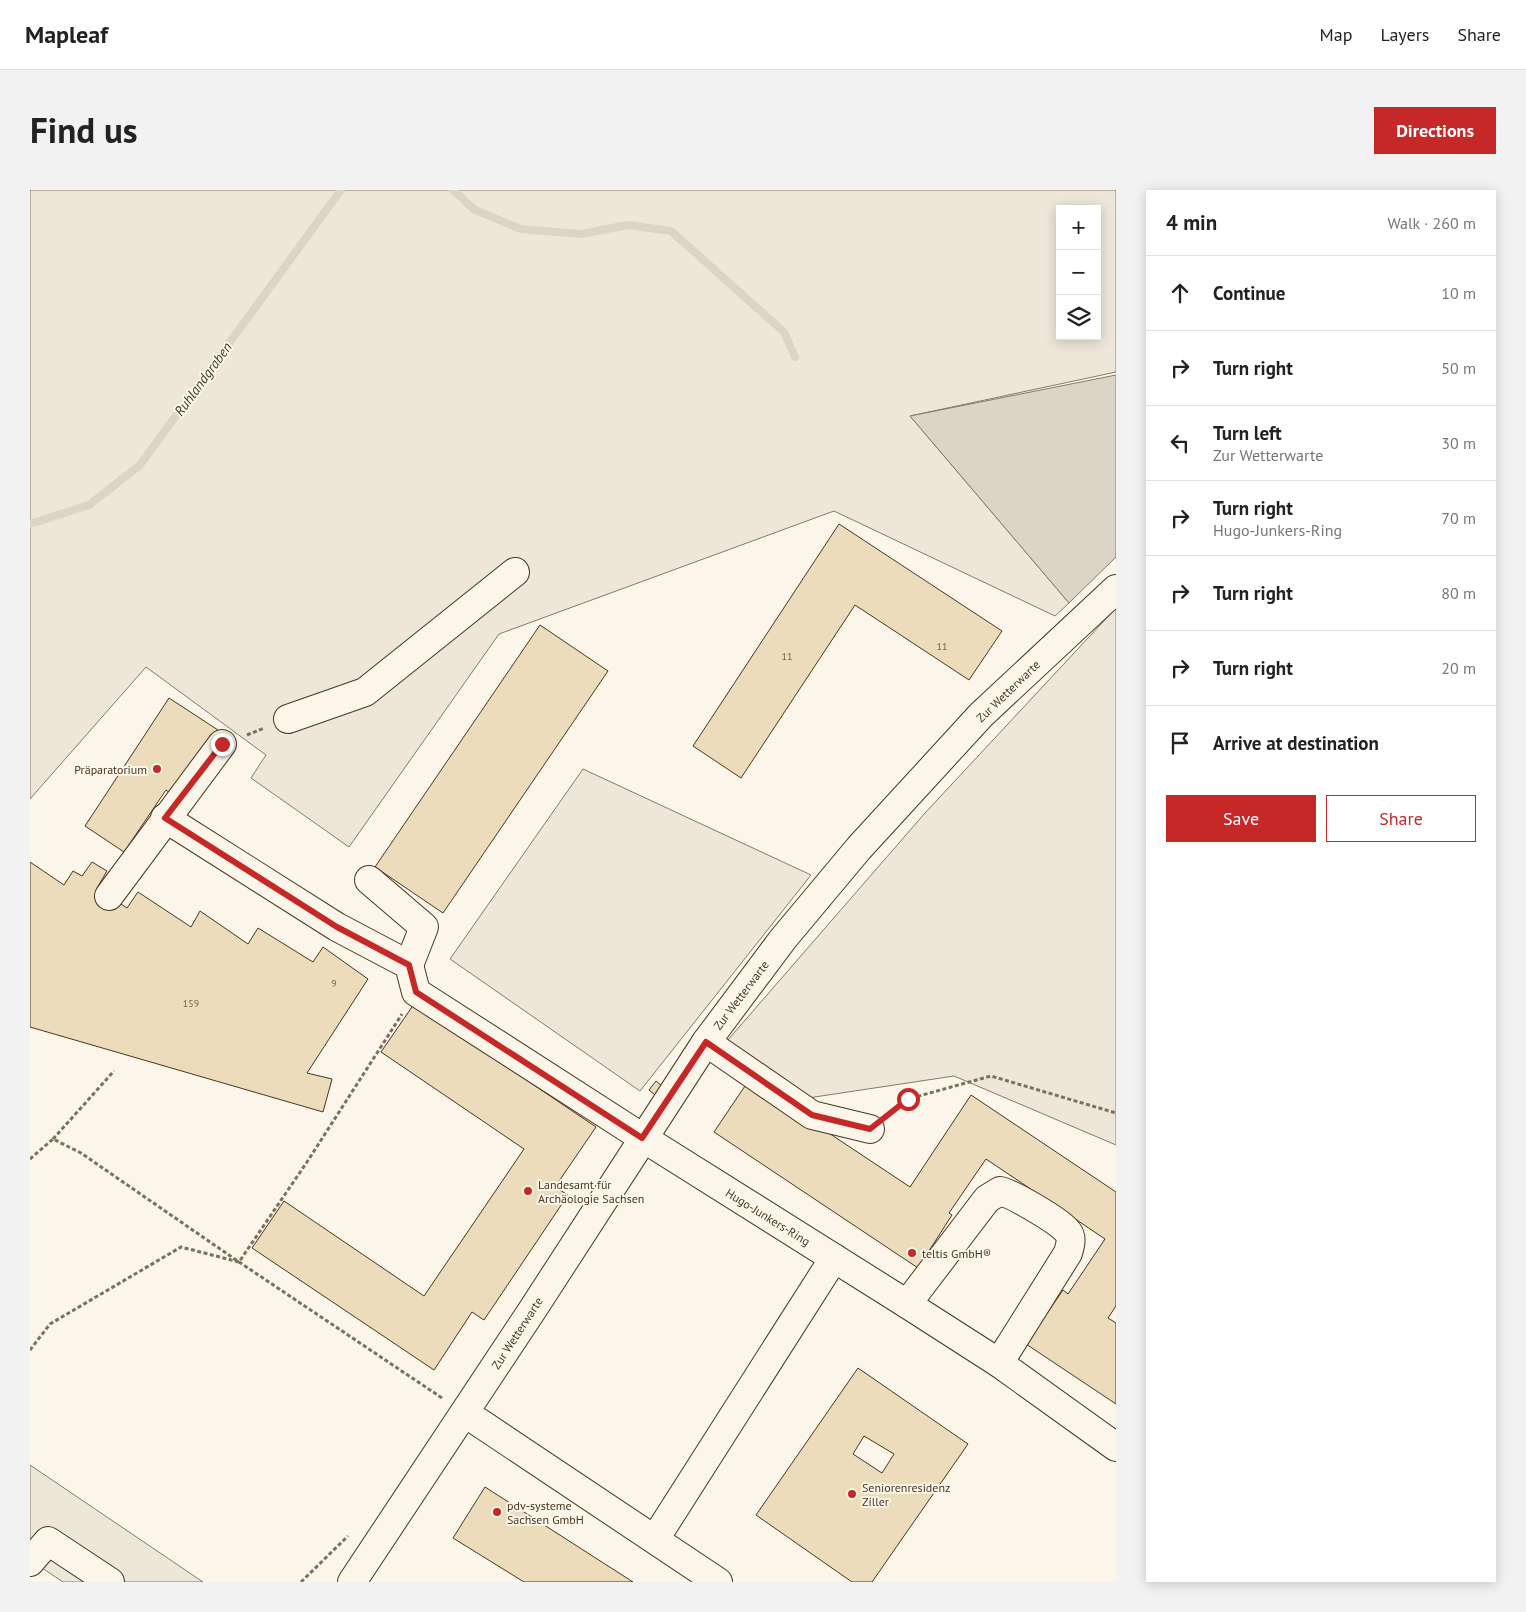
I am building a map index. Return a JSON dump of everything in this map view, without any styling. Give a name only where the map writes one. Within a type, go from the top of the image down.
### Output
[{"type":"street","points":[[288,719],[365,692],[515,572]]},
{"type":"street","name":"Zur Wetterwarte","points":[[352,1582],[465,1413],[706,1042],[783,939],[859,848],[981,715],[1116,589]]},
{"type":"street","points":[[109,896],[165,818],[222,744]]},
{"type":"street","points":[[165,818],[337,927],[409,965]]},
{"type":"street","points":[[369,880],[424,927],[409,965],[416,992]]},
{"type":"street","name":"Hugo-Junkers-Ring","points":[[416,992],[642,1138],[998,1363],[1116,1447]]},
{"type":"street","points":[[706,1042],[812,1115],[870,1129]]},
{"type":"street","points":[[907,1304],[987,1199],[1000,1191],[1013,1194],[1068,1231],[1072,1242],[1068,1253],[998,1363]]},
{"type":"street","points":[[655,1539],[834,1258]]},
{"type":"street","points":[[465,1413],[655,1539],[704,1578]]},
{"type":"street","points":[[30,1562],[39,1534],[110,1582]]},
{"type":"path","points":[[222,744],[288,719]]},
{"type":"path","points":[[238,1262],[307,1162],[416,992]]},
{"type":"path","points":[[30,1159],[53,1140],[114,1071]]},
{"type":"path","points":[[870,1129],[908,1099],[991,1076],[1116,1113]]},
{"type":"path","points":[[53,1140],[81,1153],[238,1262],[465,1413]]},
{"type":"path","points":[[30,1350],[50,1324],[181,1247],[238,1262]]},
{"type":"shaded area","points":[[30,190],[1116,190],[1116,372],[910,416],[1069,603],[1055,616],[834,511],[499,634],[349,847],[251,778],[266,755],[146,667],[30,799]]},
{"type":"shaded area","points":[[1116,375],[1116,557],[1069,603],[910,416]]},
{"type":"shaded area","points":[[1116,608],[1116,1145],[954,1076],[808,1098],[727,1041],[925,813]]},
{"type":"shaded area","points":[[583,769],[811,875],[640,1091],[450,959]]},
{"type":"shaded area","points":[[30,1465],[203,1582],[63,1582],[30,1560]]},
{"type":"building","points":[[839,524],[1002,631],[969,680],[855,605],[741,778],[693,746]]},
{"type":"building","points":[[540,625],[608,671],[443,913],[375,867]]},
{"type":"building","name":"Präparatorium","points":[[169,698],[218,730],[174,796],[166,790],[124,852],[85,826]]},
{"type":"building","points":[[30,862],[64,885],[73,871],[82,876],[92,862],[107,871],[97,888],[127,908],[138,892],[191,927],[200,911],[248,944],[258,928],[313,962],[323,947],[368,979],[307,1073],[332,1079],[323,1112],[30,1027]]},
{"type":"building","name":"Landesamt für Archäologie Sachsen","points":[[414,1004],[596,1127],[555,1187],[568,1195],[484,1320],[472,1312],[434,1370],[252,1248],[284,1201],[424,1296],[524,1149],[381,1052]]},
{"type":"building","name":"teltis GmbH®","points":[[749,1080],[910,1187],[971,1095],[1116,1192],[1116,1306],[1108,1318],[1116,1323],[1116,1404],[1026,1344],[1063,1290],[1068,1294],[1105,1239],[986,1159],[949,1213],[952,1215],[918,1268],[714,1132]]},
{"type":"building","points":[[656,1081],[662,1086],[655,1095],[649,1090]]},
{"type":"building","name":"Seniorenresidenz Ziller","points":[[858,1368],[968,1444],[872,1582],[852,1582],[756,1515]],"holes":[[[864,1436],[894,1454],[882,1473],[853,1454]]]},
{"type":"building","name":"pdv-systeme Sachsen GmbH","points":[[485,1487],[633,1582],[524,1582],[453,1538]]},
{"type":"waterway","name":"Ruhlandgraben","points":[[30,524],[89,505],[140,465],[341,190]]},
{"type":"waterway","points":[[453,190],[475,210],[521,229],[581,234],[628,225],[671,231],[784,332],[795,357]]},
{"type":"place","name":"Präparatorium","points":[[157,769]]},
{"type":"place","name":"Landesamt für Archäologie Sachsen","points":[[528,1191]]},
{"type":"place","name":"teltis GmbH®","points":[[912,1253]]},
{"type":"place","name":"Seniorenresidenz Ziller","points":[[852,1494]]},
{"type":"place","name":"pdv-systeme Sachsen GmbH","points":[[497,1512]]},
{"type":"route","points":[[222,744],[165,818],[337,927],[409,965],[416,992],[642,1138],[706,1042],[812,1115],[870,1129],[908,1099]]}]
